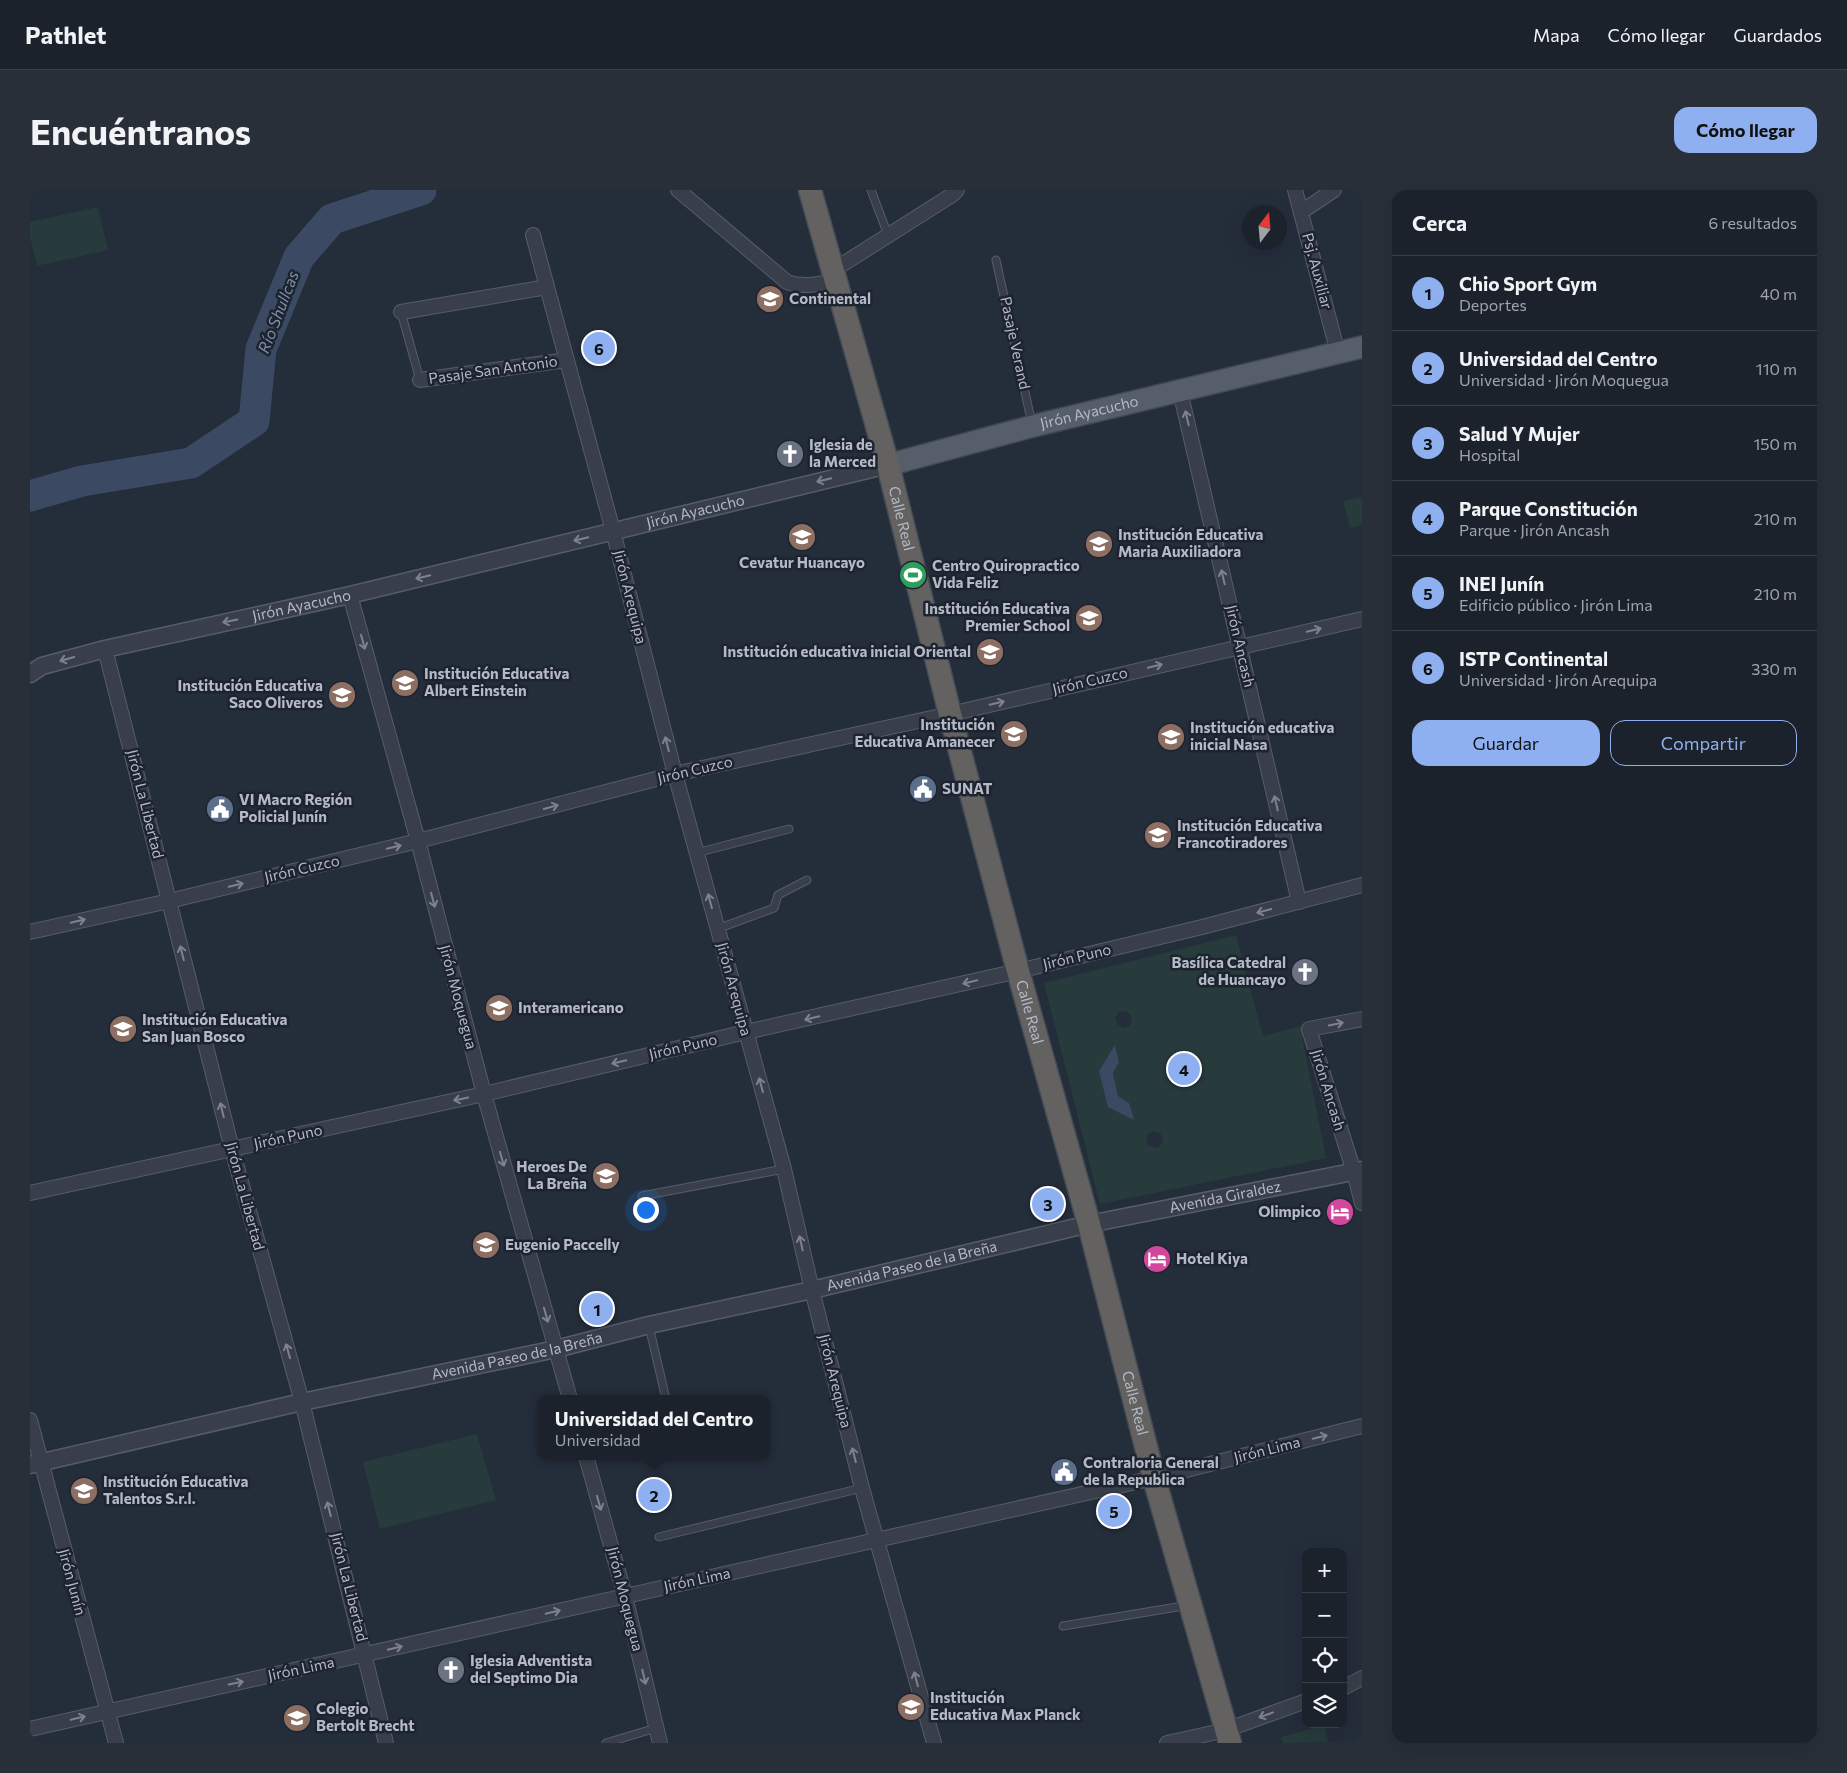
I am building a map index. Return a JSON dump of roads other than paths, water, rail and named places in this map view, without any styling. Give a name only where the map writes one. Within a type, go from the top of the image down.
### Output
[{"type":"highway","name":"Calle Real","points":[[810,190],[888,465],[950,714],[1018,971],[1089,1224],[1154,1478],[1228,1736]]},
{"type":"main road","name":"Jirón Ayacucho","points":[[888,465],[1033,426],[1362,347]]},
{"type":"street","points":[[678,190],[787,282],[806,286],[953,192]]},
{"type":"street","name":"Psj. Auxiliar","points":[[1295,190],[1338,353]]},
{"type":"street","points":[[1301,212],[1334,190]]},
{"type":"street","name":"Jirón Arequipa","points":[[533,235],[614,531],[696,853],[784,1170],[862,1488],[934,1743]]},
{"type":"street","points":[[401,312],[547,287]]},
{"type":"street","name":"Pasaje San Antonio","points":[[420,380],[567,360]]},
{"type":"street","name":"Jirón Ancash","points":[[1180,391],[1299,902]]},
{"type":"street","name":"Jirón Ayacucho","points":[[30,674],[42,666],[105,649],[350,595],[888,465]]},
{"type":"street","name":"Jirón Moquegua","points":[[350,595],[418,841],[484,1094],[569,1395]]},
{"type":"street","name":"Jirón Cuzco","points":[[30,932],[170,901],[418,841],[675,774],[950,714],[1362,619]]},
{"type":"street","name":"Jirón La Libertad","points":[[105,649],[232,1149],[302,1402],[366,1654],[386,1743]]},
{"type":"street","name":"Jirón Puno","points":[[30,1193],[484,1094],[746,1032],[1018,971],[1202,927],[1362,885]]},
{"type":"street","name":"Jirón Ancash","points":[[1362,1019],[1309,1029],[1358,1171],[1362,1203]]},
{"type":"street","name":"Avenida Giraldez","points":[[1089,1224],[1358,1171]]},
{"type":"street","name":"Avenida Paseo de la Breña","points":[[35,1464],[302,1402],[556,1350],[649,1325],[812,1290],[1089,1224]]},
{"type":"street","name":"Jirón Junín","points":[[30,1420],[35,1464],[116,1743]]},
{"type":"street","name":"Jirón Lima","points":[[30,1729],[1154,1478],[1362,1426]]},
{"type":"street","name":"Jirón Moquegua","points":[[587,1460],[625,1596],[660,1743]]},
{"type":"street","points":[[1347,1686],[1362,1678]]},
{"type":"street","points":[[1167,1743],[1228,1736],[1302,1703]]},
{"type":"lane","points":[[872,190],[888,235]]},
{"type":"lane","name":"Pasaje Verand","points":[[996,260],[1033,426]]},
{"type":"lane","points":[[401,312],[420,380]]},
{"type":"lane","points":[[696,853],[789,829]]},
{"type":"lane","points":[[717,929],[774,908],[778,895],[807,880]]},
{"type":"lane","points":[[642,1196],[784,1170]]},
{"type":"lane","points":[[649,1325],[665,1395]]},
{"type":"lane","points":[[659,1538],[862,1488]]},
{"type":"lane","points":[[1063,1626],[1190,1604]]},
{"type":"lane","points":[[606,1743],[656,1728]]},
{"type":"water","points":[[1115,1045],[1119,1062],[1113,1073],[1118,1096],[1129,1103],[1134,1120],[1108,1107],[1099,1071]]},
{"type":"waterway","name":"Río Shullcas","points":[[30,496],[82,481],[191,463],[254,421],[261,349],[299,257],[332,219],[421,190]]},
{"type":"place","name":"Continental","points":[[770,299]]},
{"type":"place","name":"ISTP Continental","points":[[599,348]]},
{"type":"place","name":"Iglesia de la Merced","points":[[790,454]]},
{"type":"place","name":"Cevatur Huancayo","points":[[802,537]]},
{"type":"place","name":"Institución Educativa Maria Auxiliadora","points":[[1099,544]]},
{"type":"place","name":"Centro Quiropractico Vida Feliz","points":[[913,575]]},
{"type":"place","name":"Institución Educativa Premier School","points":[[1089,618]]},
{"type":"place","name":"Institución educativa inicial Oriental","points":[[990,652]]},
{"type":"place","name":"Institución Educativa Albert Einstein","points":[[405,683]]},
{"type":"place","name":"Institución Educativa Saco Oliveros","points":[[342,695]]},
{"type":"place","name":"Institución Educativa Amanecer","points":[[1014,734]]},
{"type":"place","name":"Institución educativa inicial Nasa","points":[[1171,737]]},
{"type":"place","name":"SUNAT","points":[[923,789]]},
{"type":"place","name":"VI Macro Región Policial Junín","points":[[220,809]]},
{"type":"place","name":"Institución Educativa Francotiradores","points":[[1158,835]]},
{"type":"place","name":"Basílica Catedral de Huancayo","points":[[1305,972]]},
{"type":"place","name":"Interamericano","points":[[499,1008]]},
{"type":"place","name":"Institución Educativa San Juan Bosco","points":[[123,1029]]},
{"type":"place","name":"Parque Constitución","points":[[1184,1069]]},
{"type":"place","name":"Heroes De La Breña","points":[[606,1176]]},
{"type":"place","name":"Salud Y Mujer","points":[[1048,1204]]},
{"type":"place","name":"Olimpico","points":[[1340,1212]]},
{"type":"place","name":"Eugenio Paccelly","points":[[486,1245]]},
{"type":"place","name":"Hotel Kiya","points":[[1157,1259]]},
{"type":"place","name":"Chio Sport Gym","points":[[597,1309]]},
{"type":"place","name":"Contraloria General de la Republica","points":[[1064,1472]]},
{"type":"place","name":"Institución Educativa Talentos S.r.l.","points":[[84,1491]]},
{"type":"place","name":"Universidad del Centro","points":[[654,1495]]},
{"type":"place","name":"INEI Junín","points":[[1114,1511]]},
{"type":"place","name":"Iglesia Adventista del Septimo Dia","points":[[451,1670]]},
{"type":"place","name":"Institución Educativa Max Planck","points":[[911,1707]]},
{"type":"place","name":"Colegio Bertolt Brecht","points":[[297,1718]]}]
